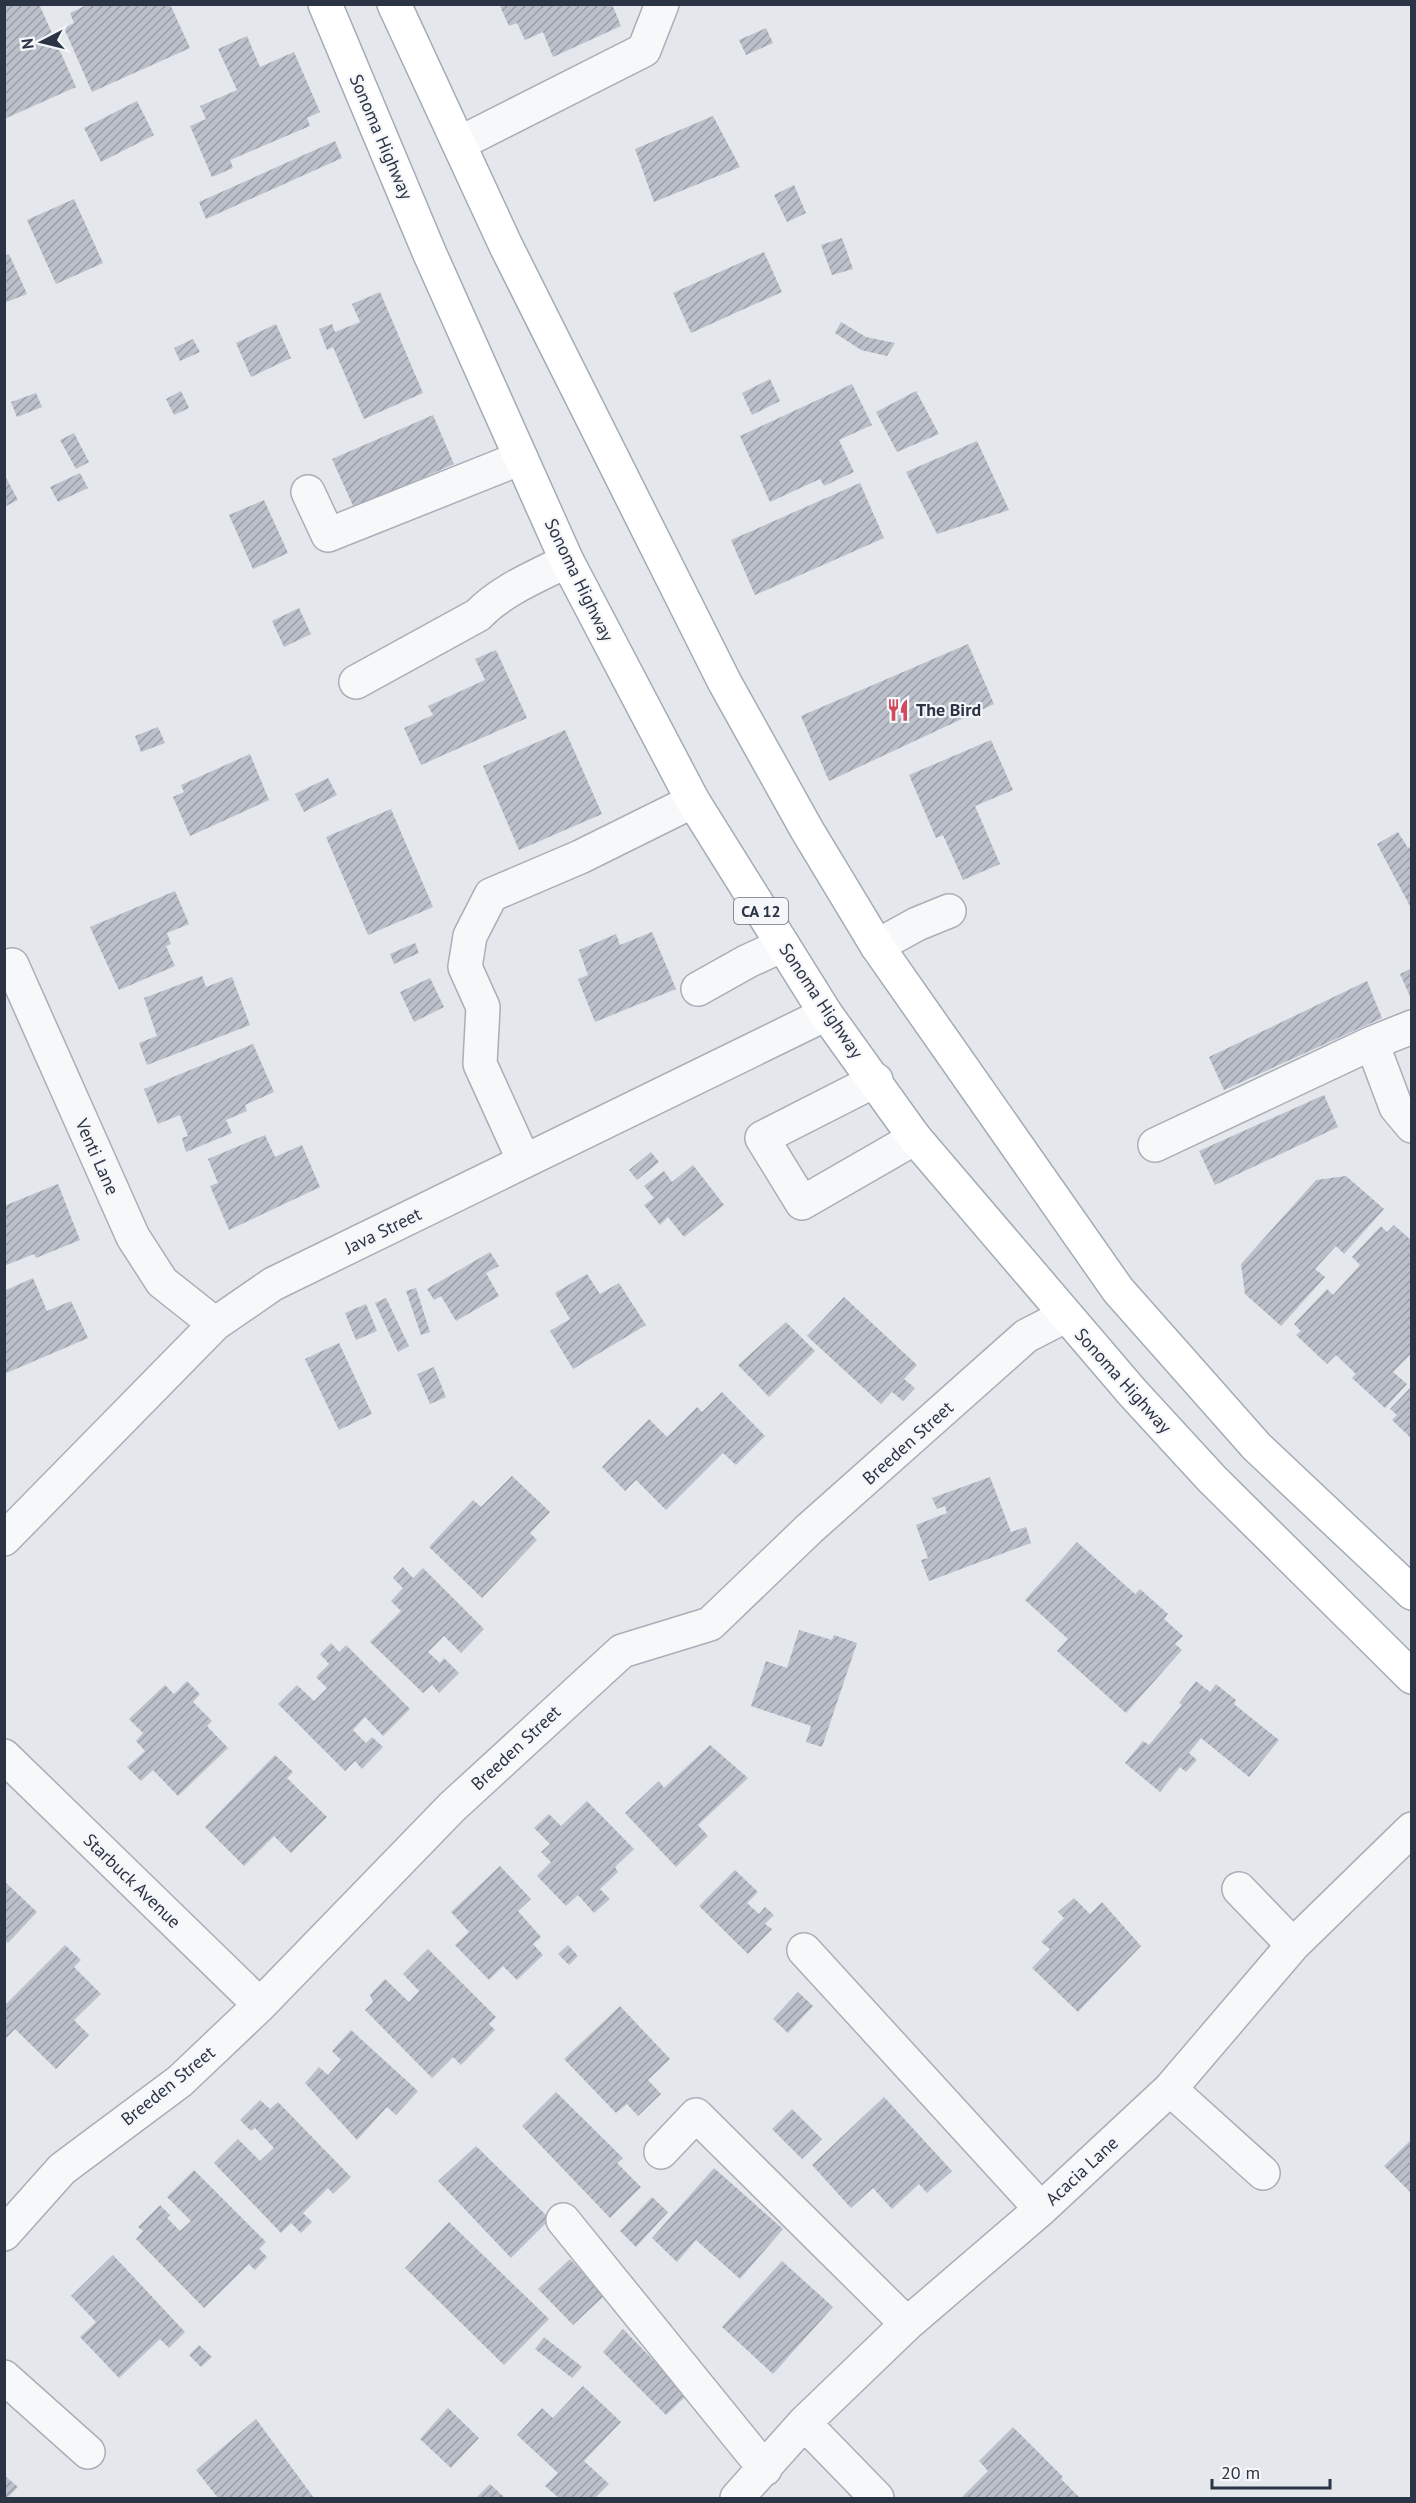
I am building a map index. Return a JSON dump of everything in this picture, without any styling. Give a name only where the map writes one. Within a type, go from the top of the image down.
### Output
[{"type":"main road","name":"Sonoma Highway","points":[[325,4],[567,561],[693,801],[826,1014],[876,1080],[915,1138],[1065,1316],[1212,1479],[1412,1677]]},
{"type":"main road","points":[[394,4],[506,246],[719,672],[807,830],[877,946],[1118,1290],[1257,1446],[1412,1593]]},
{"type":"street","points":[[460,143],[644,50],[662,4]]},
{"type":"street","points":[[308,492],[328,535],[521,458]]},
{"type":"street","points":[[356,682],[478,615],[490,603],[567,561]]},
{"type":"street","points":[[524,1161],[480,1064],[483,1007],[465,967],[470,936],[491,895],[580,857],[693,801]]},
{"type":"street","points":[[877,946],[917,924],[949,911]]},
{"type":"street","points":[[698,989],[783,945]]},
{"type":"street","name":"Venti Lane","points":[[12,965],[133,1237],[162,1282],[215,1324]]},
{"type":"street","name":"Java Street","points":[[4,1539],[215,1324],[273,1284],[826,1014]]},
{"type":"street","points":[[1155,1145],[1372,1043],[1412,1027]]},
{"type":"street","points":[[1372,1043],[1396,1107],[1412,1126]]},
{"type":"street","points":[[876,1080],[762,1138],[802,1203],[915,1138]]},
{"type":"street","name":"Breeden Street","points":[[4,2234],[62,2169],[180,2081],[260,2005],[452,1808],[622,1651],[710,1624],[809,1529],[1026,1336],[1065,1316]]},
{"type":"street","name":"Starbuck Avenue","points":[[4,1756],[260,2005]]},
{"type":"street","name":"Acacia Lane","points":[[737,2499],[804,2423],[907,2324],[1041,2209],[1170,2089],[1293,1946],[1412,1829]]},
{"type":"street","points":[[1239,1889],[1293,1946]]},
{"type":"street","points":[[804,1950],[1041,2209]]},
{"type":"street","points":[[1170,2089],[1263,2173]]},
{"type":"street","points":[[661,2152],[696,2115],[907,2324]]},
{"type":"street","points":[[563,2220],[765,2469]]},
{"type":"street","points":[[4,2377],[88,2452]]},
{"type":"street","points":[[804,2423],[877,2499]]},
{"type":"building","points":[[4,4],[39,4],[76,87],[4,119]]},
{"type":"building","points":[[89,4],[170,4],[190,48],[92,92],[64,28],[74,23],[70,13]]},
{"type":"building","points":[[499,4],[612,4],[621,26],[553,57],[543,32],[525,40],[517,23],[509,26]]},
{"type":"building","points":[[766,28],[773,43],[746,55],[739,40]]},
{"type":"building","points":[[247,36],[260,67],[294,52],[320,112],[307,118],[310,126],[230,160],[233,168],[212,177],[190,126],[206,119],[200,106],[237,90],[218,49]]},
{"type":"building","points":[[137,101],[154,135],[101,162],[84,128]]},
{"type":"building","points":[[713,116],[740,167],[654,202],[635,149]]},
{"type":"building","points":[[335,141],[342,158],[206,219],[199,202]]},
{"type":"building","points":[[794,185],[806,213],[787,222],[774,195]]},
{"type":"building","points":[[74,199],[103,263],[56,284],[27,220]]},
{"type":"building","points":[[842,238],[853,269],[832,275],[821,245]]},
{"type":"building","points":[[764,252],[782,292],[691,333],[673,293]]},
{"type":"building","points":[[9,254],[27,294],[4,303],[4,256]]},
{"type":"building","points":[[380,292],[423,393],[364,419],[333,347],[327,350],[319,329],[332,324],[335,332],[360,322],[352,304]]},
{"type":"building","points":[[841,322],[866,337],[895,343],[887,356],[861,350],[835,333]]},
{"type":"building","points":[[276,324],[291,358],[251,377],[236,343]]},
{"type":"building","points":[[193,339],[200,352],[180,361],[174,348]]},
{"type":"building","points":[[770,379],[780,401],[752,415],[742,393]]},
{"type":"building","points":[[852,384],[872,425],[839,440],[854,472],[824,486],[820,479],[770,502],[740,436]]},
{"type":"building","points":[[181,391],[189,408],[174,415],[166,399]]},
{"type":"building","points":[[916,391],[939,434],[897,452],[876,412]]},
{"type":"building","points":[[36,393],[42,407],[17,417],[11,402]]},
{"type":"building","points":[[433,415],[454,464],[354,508],[332,459]]},
{"type":"building","points":[[74,433],[89,462],[76,469],[60,440]]},
{"type":"building","points":[[977,441],[1009,510],[937,534],[906,472]]},
{"type":"building","points":[[80,473],[88,488],[58,502],[50,487]]},
{"type":"building","points":[[4,474],[18,500],[4,507]]},
{"type":"building","points":[[860,483],[884,538],[755,595],[731,540]]},
{"type":"building","points":[[264,500],[288,553],[253,569],[229,515]]},
{"type":"building","points":[[299,608],[311,634],[284,647],[272,621]]},
{"type":"building","name":"The Bird","points":[[968,644],[994,704],[829,781],[801,716]]},
{"type":"building","points":[[496,650],[527,718],[421,765],[404,728],[433,715],[428,706],[485,680],[475,659]]},
{"type":"building","points":[[158,727],[165,743],[141,752],[135,736]]},
{"type":"building","points":[[565,730],[602,814],[519,850],[483,766]]},
{"type":"building","points":[[991,740],[1013,790],[975,806],[1000,864],[963,880],[943,835],[936,838],[909,775]]},
{"type":"building","points":[[250,754],[269,800],[190,836],[173,797],[184,792],[181,785]]},
{"type":"building","points":[[328,778],[337,795],[304,812],[295,794]]},
{"type":"building","points":[[391,809],[433,907],[368,935],[326,837]]},
{"type":"building","points":[[1398,832],[1408,848],[1412,846],[1412,910],[1377,844]]},
{"type":"building","points":[[175,891],[189,924],[167,933],[171,944],[166,946],[175,966],[119,990],[90,927]]},
{"type":"building","points":[[652,932],[676,989],[595,1022],[578,979],[588,975],[579,950],[616,934],[620,945]]},
{"type":"building","points":[[415,943],[419,953],[394,964],[390,954]]},
{"type":"building","points":[[1412,968],[1412,1001],[1400,974]]},
{"type":"building","points":[[202,976],[206,987],[232,977],[250,1025],[147,1065],[139,1043],[157,1036],[144,998]]},
{"type":"building","points":[[430,978],[444,1007],[414,1022],[400,992]]},
{"type":"building","points":[[1367,981],[1382,1018],[1224,1090],[1209,1057]]},
{"type":"building","points":[[253,1044],[274,1092],[245,1105],[247,1111],[226,1120],[232,1133],[186,1152],[182,1138],[188,1136],[180,1115],[158,1124],[144,1089]]},
{"type":"building","points":[[1324,1095],[1338,1127],[1215,1185],[1199,1151]]},
{"type":"building","points":[[265,1135],[275,1157],[302,1145],[320,1187],[229,1230],[210,1186],[218,1183],[208,1159]]},
{"type":"building","points":[[651,1152],[659,1162],[637,1180],[629,1170]]},
{"type":"building","points":[[693,1165],[724,1205],[684,1237],[668,1217],[660,1225],[644,1205],[654,1198],[644,1186],[664,1171],[672,1182]]},
{"type":"building","points":[[1346,1176],[1384,1209],[1344,1254],[1336,1246],[1315,1269],[1325,1277],[1281,1326],[1245,1294],[1241,1264],[1316,1180]]},
{"type":"building","points":[[58,1184],[80,1240],[36,1258],[34,1254],[4,1266],[4,1206]]},
{"type":"building","points":[[1394,1225],[1412,1241],[1412,1353],[1393,1372],[1407,1384],[1385,1408],[1352,1378],[1356,1374],[1336,1355],[1327,1364],[1296,1335],[1301,1331],[1294,1324],[1327,1289],[1333,1295],[1360,1265],[1352,1257],[1381,1226],[1387,1232]]},
{"type":"building","points":[[490,1252],[499,1266],[486,1273],[499,1296],[456,1321],[441,1296],[434,1300],[427,1289]]},
{"type":"building","points":[[587,1274],[600,1294],[619,1283],[646,1325],[573,1369],[550,1331],[570,1319],[555,1293]]},
{"type":"building","points":[[33,1278],[47,1311],[71,1301],[88,1338],[4,1374],[4,1291]]},
{"type":"building","points":[[416,1288],[430,1332],[421,1335],[406,1291]]},
{"type":"building","points":[[844,1297],[917,1365],[904,1379],[915,1388],[903,1401],[892,1392],[881,1404],[807,1336]]},
{"type":"building","points":[[386,1298],[409,1346],[398,1352],[375,1303]]},
{"type":"building","points":[[366,1304],[377,1331],[356,1340],[345,1313]]},
{"type":"building","points":[[786,1322],[815,1351],[769,1397],[738,1365]]},
{"type":"building","points":[[339,1343],[372,1414],[339,1430],[305,1359]]},
{"type":"building","points":[[434,1367],[446,1397],[430,1404],[417,1374]]},
{"type":"building","points":[[1412,1386],[1412,1439],[1392,1420],[1397,1415],[1390,1409]]},
{"type":"building","points":[[722,1392],[765,1436],[736,1465],[723,1453],[666,1510],[636,1480],[625,1491],[602,1467],[649,1419],[667,1437],[697,1407],[702,1412]]},
{"type":"building","points":[[512,1476],[550,1512],[530,1533],[537,1540],[482,1598],[429,1547],[473,1500],[481,1507]]},
{"type":"building","points":[[990,1477],[1011,1532],[1026,1527],[1031,1543],[929,1581],[921,1560],[928,1558],[916,1525],[947,1513],[945,1506],[937,1509],[932,1498]]},
{"type":"building","points":[[1077,1542],[1135,1594],[1140,1589],[1168,1614],[1164,1619],[1183,1636],[1175,1644],[1182,1650],[1126,1713],[1057,1651],[1068,1639],[1025,1600]]},
{"type":"building","points":[[403,1567],[413,1578],[423,1568],[484,1629],[461,1653],[444,1636],[428,1652],[440,1663],[444,1658],[459,1673],[439,1693],[432,1685],[423,1693],[370,1642],[401,1611],[391,1601],[403,1588],[393,1578]]},
{"type":"building","points":[[799,1630],[832,1640],[834,1635],[857,1643],[822,1747],[806,1742],[811,1726],[751,1706],[766,1661],[787,1668]]},
{"type":"building","points":[[331,1643],[339,1652],[346,1645],[410,1709],[383,1736],[365,1717],[353,1730],[366,1743],[372,1737],[383,1747],[362,1769],[355,1761],[345,1771],[278,1704],[297,1685],[314,1701],[327,1688],[316,1677],[329,1664],[320,1654]]},
{"type":"building","points":[[187,1681],[200,1694],[193,1702],[212,1721],[207,1726],[228,1748],[178,1796],[153,1770],[141,1781],[127,1767],[145,1751],[136,1741],[143,1733],[129,1719],[165,1685],[174,1694]]},
{"type":"building","points":[[1196,1681],[1210,1692],[1216,1684],[1236,1700],[1234,1704],[1279,1740],[1249,1777],[1201,1738],[1189,1753],[1197,1760],[1186,1772],[1180,1767],[1160,1792],[1125,1763],[1143,1741],[1149,1745],[1182,1705],[1179,1703]]},
{"type":"building","points":[[710,1745],[748,1778],[698,1825],[708,1836],[676,1867],[625,1813],[659,1781],[664,1788]]},
{"type":"building","points":[[275,1755],[293,1772],[287,1778],[327,1817],[291,1853],[274,1836],[244,1866],[205,1827]]},
{"type":"building","points":[[587,1801],[634,1849],[615,1867],[618,1872],[600,1889],[610,1899],[594,1913],[578,1895],[566,1906],[537,1876],[551,1862],[541,1852],[550,1844],[534,1828],[549,1814],[561,1826]]},
{"type":"building","points":[[500,1866],[531,1899],[518,1911],[541,1937],[533,1944],[543,1955],[517,1980],[503,1966],[489,1980],[455,1945],[469,1932],[451,1912]]},
{"type":"building","points":[[735,1870],[758,1892],[747,1903],[759,1914],[765,1907],[774,1915],[765,1924],[772,1929],[748,1954],[699,1906]]},
{"type":"building","points":[[4,1881],[37,1912],[8,1943],[4,1940]]},
{"type":"building","points":[[1074,1898],[1090,1914],[1102,1902],[1141,1946],[1078,2012],[1032,1968],[1050,1949],[1041,1942],[1064,1918],[1058,1912]]},
{"type":"building","points":[[65,1945],[81,1960],[74,1967],[101,1994],[74,2020],[89,2035],[56,2069],[15,2029],[4,2040],[4,2006]]},
{"type":"building","points":[[568,1945],[578,1956],[569,1965],[558,1954]]},
{"type":"building","points":[[428,1949],[496,2017],[489,2024],[495,2030],[461,2065],[453,2057],[432,2078],[365,2010],[373,2002],[370,1995],[385,1979],[409,2002],[419,1991],[403,1974]]},
{"type":"building","points":[[798,1992],[813,2006],[788,2033],[773,2019]]},
{"type":"building","points":[[620,2006],[670,2059],[648,2080],[661,2094],[638,2116],[627,2104],[616,2113],[564,2059]]},
{"type":"building","points":[[351,2030],[418,2091],[396,2115],[387,2107],[357,2140],[305,2083],[319,2067],[328,2075],[341,2060],[332,2051]]},
{"type":"building","points":[[556,2092],[623,2158],[617,2163],[641,2187],[610,2218],[522,2126]]},
{"type":"building","points":[[884,2097],[952,2171],[927,2193],[919,2184],[892,2209],[873,2188],[851,2208],[812,2165]]},
{"type":"building","points":[[260,2100],[270,2109],[278,2102],[351,2177],[333,2194],[328,2188],[303,2213],[312,2222],[301,2233],[291,2223],[281,2233],[214,2163],[238,2139],[260,2161],[274,2148],[255,2128],[251,2131],[240,2120]]},
{"type":"building","points":[[792,2109],[822,2139],[802,2159],[772,2129]]},
{"type":"building","points":[[1412,2139],[1412,2194],[1384,2166]]},
{"type":"building","points":[[476,2146],[550,2219],[511,2258],[438,2181]]},
{"type":"building","points":[[714,2168],[783,2229],[740,2279],[696,2240],[677,2262],[652,2238]]},
{"type":"building","points":[[194,2170],[266,2242],[259,2249],[267,2257],[255,2270],[249,2264],[204,2308],[136,2239],[143,2231],[138,2227],[160,2205],[170,2215],[167,2218],[180,2231],[191,2221],[167,2197]]},
{"type":"building","points":[[652,2197],[668,2212],[636,2247],[620,2231]]},
{"type":"building","points":[[449,2222],[549,2319],[504,2365],[405,2268]]},
{"type":"building","points":[[113,2255],[185,2332],[169,2348],[160,2339],[119,2378],[80,2337],[96,2322],[71,2296]]},
{"type":"building","points":[[570,2259],[604,2296],[573,2325],[538,2289]]},
{"type":"building","points":[[782,2261],[833,2307],[773,2374],[722,2327]]},
{"type":"building","points":[[623,2329],[687,2395],[666,2415],[603,2352]]},
{"type":"building","points":[[544,2337],[582,2367],[572,2378],[535,2349]]},
{"type":"building","points":[[199,2345],[212,2357],[201,2367],[189,2355]]},
{"type":"building","points":[[583,2386],[621,2422],[584,2461],[609,2484],[595,2498],[559,2498],[545,2486],[558,2473],[517,2435],[542,2408],[553,2418]]},
{"type":"building","points":[[448,2408],[479,2438],[451,2468],[420,2439]]},
{"type":"building","points":[[256,2419],[314,2498],[218,2498],[196,2470]]},
{"type":"building","points":[[1013,2427],[1063,2477],[1061,2479],[1080,2498],[961,2498],[988,2471],[979,2461]]},
{"type":"building","points":[[4,2475],[18,2487],[7,2498],[4,2498]]},
{"type":"building","points":[[490,2484],[505,2498],[476,2498]]},
{"type":"place","name":"The Bird","points":[[898,710]]}]
